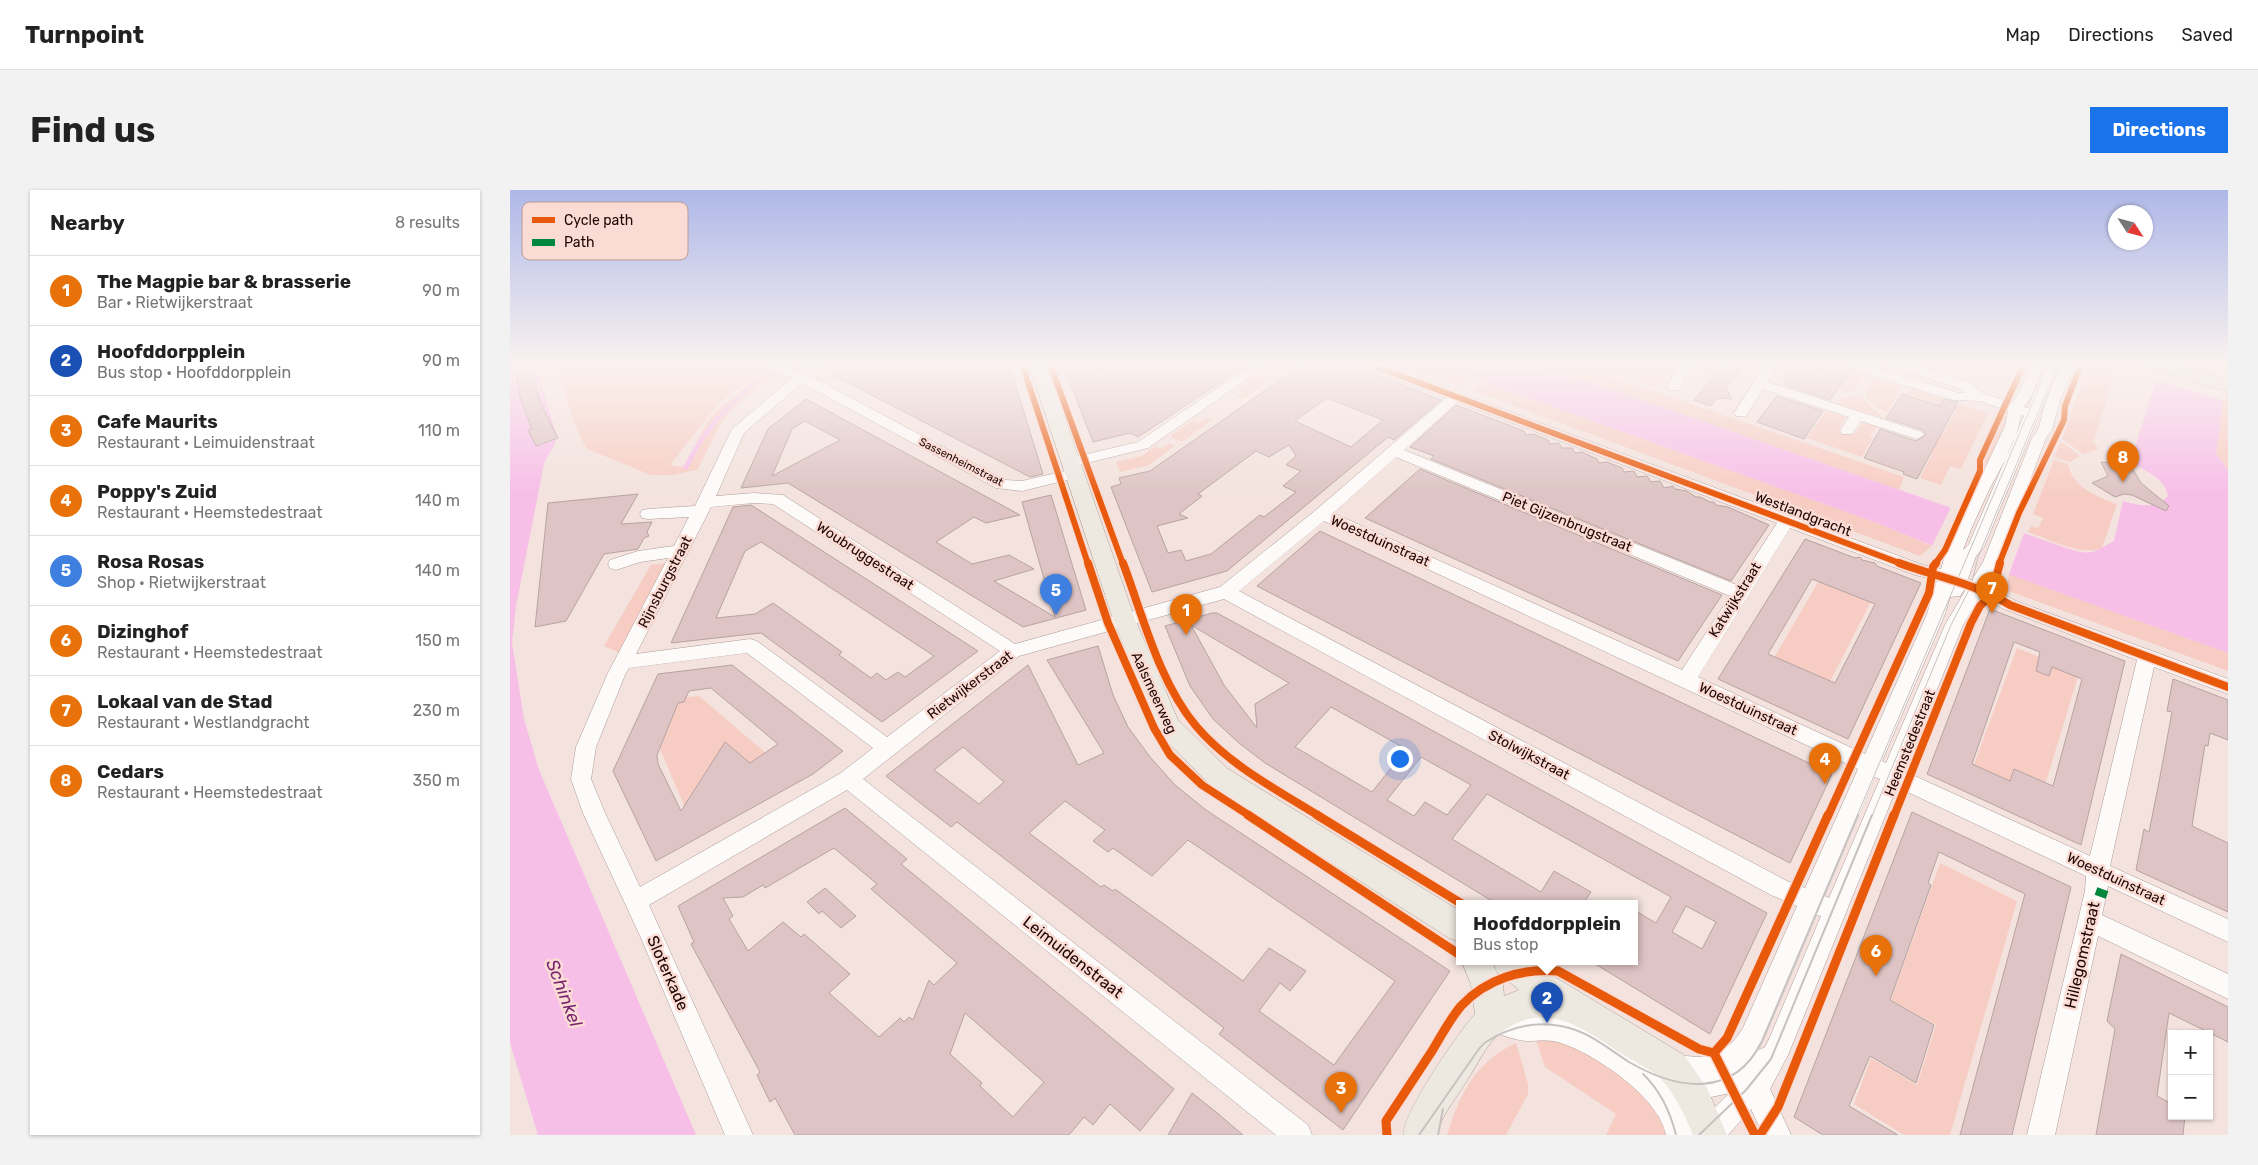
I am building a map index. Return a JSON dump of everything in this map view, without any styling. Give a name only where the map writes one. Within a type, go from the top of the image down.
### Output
[{"type":"main road","name":"Aalsmeerweg","points":[[1053,408],[1124,619],[1168,726],[1219,777],[1456,928]]},
{"type":"main road","points":[[1477,965],[1487,985],[1492,1018]]},
{"type":"main road","points":[[1512,965],[1534,983],[1581,1008],[1680,1076],[1710,1135]]},
{"type":"main road","points":[[1418,1133],[1437,1097],[1480,1032],[1492,1018],[1518,1006],[1533,1002],[1550,1002],[1581,1008]]},
{"type":"street","name":"Rijnsburgstraat","points":[[594,813],[581,779],[586,748],[616,675],[625,662],[742,426],[764,408]]},
{"type":"street","name":"Sassenheimstraat","points":[[859,408],[1002,485],[1022,486],[1143,445],[1197,408]]},
{"type":"street","name":"Rietwijkerstraat","points":[[636,901],[848,778],[1013,651],[1226,592],[1322,514],[1442,408]]},
{"type":"street","name":"Westlandgracht","points":[[1488,408],[1921,571],[1983,586],[2010,605],[2228,687]]},
{"type":"street","points":[[1741,413],[1744,408]]},
{"type":"street","points":[[1833,408],[1917,435]]},
{"type":"street","name":"Heemstedestraat","points":[[1973,554],[2034,408]]},
{"type":"street","name":"Heemstedestraat","points":[[1680,1076],[1688,1070],[1715,1069],[1737,1057],[1745,1049],[1802,897],[1862,762],[1936,614],[1946,577],[1973,554],[2012,511],[2038,438],[2045,430],[2051,408]]},
{"type":"street","points":[[2015,409],[2048,419]]},
{"type":"street","name":"Heemstedestraat","points":[[1714,1135],[1720,1121],[1755,1087],[1774,1056],[1835,913],[1899,779],[1952,629],[1983,586],[1973,554],[1976,499],[2002,450],[2012,426],[2015,409]]},
{"type":"street","points":[[1847,431],[1857,416]]},
{"type":"street","name":"Piet Gijzenbrugstraat","points":[[1394,451],[1740,593]]},
{"type":"street","name":"Woubruggestraat","points":[[648,514],[754,498],[777,499],[1013,651]]},
{"type":"street","name":"Woestduinstraat","points":[[1322,514],[1899,779],[2101,885],[2228,931]]},
{"type":"street","name":"Katwijkstraat","points":[[1686,680],[1786,521]]},
{"type":"street","points":[[616,564],[638,557],[680,551]]},
{"type":"street","name":"Heemstedestraat","points":[[1946,577],[1952,629]]},
{"type":"street","name":"Stolwijkstraat","points":[[1226,592],[1770,883],[1835,913]]},
{"type":"street","points":[[625,662],[750,646],[886,748]]},
{"type":"street","name":"Hillegomstraat","points":[[2041,1135],[2089,920],[2101,885],[2147,657]]},
{"type":"street","name":"Leimuidenstraat","points":[[848,778],[1298,1135]]},
{"type":"street","name":"Sloterkade","points":[[594,813],[636,901],[739,1135]]},
{"type":"street","points":[[2089,920],[2228,987]]},
{"type":"street","points":[[1492,1018],[1524,1028],[1549,1027],[1575,1036],[1628,1067],[1664,1082],[1680,1076],[1714,1084],[1728,1080],[1746,1068],[1774,1056]]},
{"type":"street","points":[[1628,1067],[1662,1096],[1673,1111],[1680,1135]]},
{"type":"street","points":[[1755,1087],[1777,1135]]},
{"type":"shaded area","points":[[570,408],[715,408],[670,465],[681,467],[687,464],[705,425],[715,412],[720,408],[734,408],[722,422],[697,470],[672,475],[651,475],[587,449],[579,435]]},
{"type":"shaded area","points":[[1520,408],[1557,408],[1877,523],[1932,546],[1920,556]]},
{"type":"shaded area","points":[[1664,408],[1703,408],[1904,477],[1899,490]]},
{"type":"shaded area","points":[[1851,408],[1873,408],[1883,418]]},
{"type":"shaded area","points":[[1878,408],[1890,408],[1888,412]]},
{"type":"shaded area","points":[[1950,408],[1972,408],[1990,414],[1987,415],[1961,469],[1950,466],[1941,485],[1920,478],[1933,452],[1918,447],[1927,429],[1943,433],[1956,410]]},
{"type":"shaded area","points":[[2073,408],[2104,408],[2093,442],[2099,449],[2083,454],[2062,439]]},
{"type":"shaded area","points":[[2222,408],[2228,408],[2228,470],[2215,453]]},
{"type":"shaded area","points":[[1826,411],[1846,417],[1839,429],[1854,434],[1863,422],[1877,426],[1870,436],[1873,438],[1862,457],[1807,438]]},
{"type":"shaded area","points":[[2005,414],[2008,419],[1989,462],[1983,468],[1984,460]]},
{"type":"shaded area","points":[[1206,418],[1212,420],[1182,442],[1170,436],[1192,421],[1198,423]]},
{"type":"shaded area","points":[[1169,443],[1175,446],[1149,465],[1120,472],[1116,462],[1142,456],[1155,446],[1160,449]]},
{"type":"shaded area","points":[[2060,443],[2063,443],[2080,456],[2070,462],[2054,457]]},
{"type":"shaded area","points":[[2054,460],[2068,464],[2070,472],[2086,490],[2117,504],[2102,548],[2094,550],[2076,549],[2028,532],[2031,526],[2038,528],[2043,518],[2033,514]]},
{"type":"shaded area","points":[[666,563],[622,654],[604,646],[651,565]]},
{"type":"shaded area","points":[[1824,572],[1876,592],[1821,699],[1764,675]]},
{"type":"shaded area","points":[[2009,574],[2228,653],[2228,671],[2006,590]]},
{"type":"shaded area","points":[[2017,648],[2079,673],[2041,798],[1973,767]]},
{"type":"shaded area","points":[[699,696],[776,762],[686,810],[660,749],[679,698]]},
{"type":"shaded area","points":[[1940,863],[2017,901],[1950,1135],[1904,1135],[1854,1104],[1871,1058],[1917,1085],[1936,1025],[1891,1000]]},
{"type":"shaded area","points":[[1534,1034],[1565,1038],[1650,1096],[1672,1135],[1606,1135],[1616,1114],[1545,1067]]},
{"type":"shaded area","points":[[1516,1043],[1528,1084],[1528,1094],[1506,1135],[1447,1135],[1458,1106],[1471,1081],[1490,1060]]},
{"type":"water","name":"Schinkel","points":[[510,408],[548,408],[557,436],[555,444],[544,464],[516,606],[512,643],[524,719],[539,770],[696,1135],[538,1135],[510,1043]]},
{"type":"water","points":[[1557,408],[1665,408],[2069,549],[2093,552],[2114,541],[2123,501],[2141,505],[2153,505],[2168,496],[2159,479],[2130,463],[2147,408],[2222,408],[2216,453],[2228,470],[2228,653],[2005,573],[2007,568],[1938,543],[1936,547],[1933,546],[1877,523]]},
{"type":"pier","points":[[1952,505],[2025,531],[2009,574],[2005,573],[2007,568],[1938,543],[1936,547],[1932,546]]},
{"type":"building","points":[[524,408],[543,408],[558,438],[536,446],[528,430],[532,429]]},
{"type":"building","points":[[794,408],[823,408],[1020,515],[986,523],[974,517],[936,542],[972,564],[1009,555],[1034,569],[994,581],[1055,617],[1022,502],[1051,495],[1086,610],[1023,627],[788,483],[741,488],[768,429]],"holes":[[[805,421],[840,440],[772,476],[792,429]]]},
{"type":"building","points":[[897,408],[1023,408],[1043,474],[1030,477]]},
{"type":"building","points":[[1080,408],[1182,408],[1138,437],[1130,433],[1093,442]]},
{"type":"building","points":[[1240,408],[1313,408],[1295,421],[1351,447],[1383,420],[1353,408],[1431,408],[1394,440],[1388,437],[1227,571],[1152,592],[1111,487],[1121,484],[1119,478],[1150,471]],"holes":[[[1289,445],[1296,456],[1286,465],[1301,471],[1283,486],[1296,492],[1264,517],[1260,515],[1211,554],[1186,561],[1181,550],[1168,553],[1157,526],[1188,518],[1179,514],[1202,496],[1198,494],[1256,451],[1269,457]]]},
{"type":"building","points":[[1453,408],[1464,408],[1524,431],[1526,435],[1533,434],[1548,440],[1550,444],[1559,443],[1562,448],[1572,448],[1575,453],[1582,452],[1597,459],[1599,463],[1607,462],[1622,468],[1624,472],[1634,471],[1637,477],[1647,476],[1651,482],[1660,481],[1664,488],[1673,486],[1675,489],[1687,491],[1696,497],[1714,502],[1716,505],[1728,507],[1769,525],[1731,581],[1431,459],[1434,456],[1410,447]]},
{"type":"building","points":[[1768,408],[1814,408],[1823,411],[1804,439],[1757,422]]},
{"type":"building","points":[[1893,408],[1955,408],[1917,479],[1903,474],[1904,472],[1864,458],[1880,429],[1916,441],[1926,435],[1923,430],[1886,418]]},
{"type":"building","points":[[2101,462],[2130,465],[2141,483],[2169,506],[2166,511],[2132,495],[2124,494],[2115,497],[2092,483],[2108,476]]},
{"type":"building","points":[[1420,469],[1722,595],[1678,661],[1365,518]]},
{"type":"building","points":[[638,494],[621,524],[652,522],[647,532],[649,536],[644,538],[638,549],[604,554],[566,621],[535,627],[548,503]]},
{"type":"building","points":[[751,505],[978,651],[882,722],[761,633],[671,643],[733,507]],"holes":[[[761,542],[934,656],[905,677],[898,672],[886,680],[877,673],[871,678],[839,655],[842,652],[773,603],[755,614],[716,618],[745,551]]]},
{"type":"building","points":[[1320,531],[1832,774],[1790,863],[1257,586]]},
{"type":"building","points":[[1805,539],[1855,558],[1860,557],[1862,560],[1875,563],[1877,566],[1921,583],[1848,739],[1718,679]],"holes":[[[1812,579],[1875,604],[1835,683],[1768,654]]]},
{"type":"building","points":[[1990,609],[2125,661],[2081,845],[1927,774]],"holes":[[[2014,642],[2040,652],[2036,671],[2049,676],[2052,667],[2082,679],[2053,786],[2014,769],[2010,781],[1972,764]]]},
{"type":"building","points":[[1217,613],[1767,913],[1710,1034],[1597,965],[1638,965],[1638,912],[1656,923],[1671,897],[1487,794],[1452,839],[1541,892],[1554,871],[1591,892],[1586,900],[1490,900],[1265,763],[1239,743],[1213,719],[1190,686],[1165,626]],"holes":[[[1191,625],[1289,683],[1255,704],[1257,728],[1224,685]],[[1331,707],[1406,749],[1372,792],[1295,747]],[[1421,757],[1471,785],[1447,815],[1425,802],[1414,816],[1387,800]],[[1686,906],[1716,922],[1702,949],[1672,932]]]},
{"type":"building","points":[[1098,646],[1113,695],[1128,727],[1150,757],[1175,785],[1206,810],[1450,971],[1343,1130],[1219,1034],[1224,1028],[957,822],[951,827],[886,776],[1028,665],[1078,765],[1104,753],[1047,660]],"holes":[[[963,747],[1004,782],[979,804],[934,770]],[[1065,801],[1105,830],[1093,841],[1108,852],[1113,848],[1152,876],[1188,840],[1395,981],[1334,1065],[1259,1011],[1280,983],[1290,991],[1306,971],[1269,948],[1243,981],[1115,889],[1113,891],[1104,885],[1101,887],[1029,833]]]},
{"type":"building","points":[[732,665],[843,751],[813,774],[656,861],[613,771],[658,674]],"holes":[[[711,688],[778,744],[750,763],[725,742],[681,811],[658,764],[657,755],[678,703],[684,702],[689,691]]]},
{"type":"building","points":[[2173,679],[2228,700],[2228,740],[2210,733],[2208,746],[2205,745],[2192,826],[2228,843],[2228,912],[2136,870],[2144,829],[2149,832],[2159,782],[2172,712],[2167,711]]},
{"type":"building","points":[[845,808],[907,859],[901,864],[1174,1089],[1140,1131],[1110,1104],[1093,1125],[1084,1117],[1069,1135],[795,1135],[775,1098],[770,1102],[757,1075],[760,1072],[691,944],[694,942],[678,906]],"holes":[[[834,848],[877,884],[871,889],[957,963],[934,985],[929,980],[913,1020],[909,1017],[904,1022],[900,1018],[879,1037],[829,993],[850,974],[804,934],[801,937],[783,922],[748,951],[729,919],[733,916],[723,898],[743,897],[763,885],[765,888]],[[965,1013],[1044,1082],[1013,1117],[980,1086],[982,1083],[950,1054]]]},
{"type":"building","points":[[1912,812],[2071,887],[2012,1135],[1960,1135],[2025,894],[1939,852],[1928,883],[1931,885],[1890,1000],[1934,1025],[1916,1083],[1870,1056],[1849,1106],[1898,1135],[1823,1135],[1794,1117]]},
{"type":"building","points":[[825,888],[856,916],[841,928],[822,911],[819,914],[807,902]]},
{"type":"building","points":[[2121,954],[2228,1007],[2228,1042],[2213,1035],[2213,1030],[2204,1030],[2169,1013],[2157,1096],[2168,1102],[2168,1120],[2185,1120],[2183,1135],[2096,1135],[2115,1029],[2107,1021]]},
{"type":"building","points":[[1192,1093],[1216,1112],[1243,1135],[1168,1135]]},
{"type":"waterway","points":[[686,467],[704,436],[727,408]]},
{"type":"tram line","points":[[1857,816],[2030,408]]},
{"type":"tram line","points":[[1872,816],[1951,625],[1971,586],[1978,557],[2040,408]]},
{"type":"tram line","points":[[1419,1135],[1483,1044],[1505,1032],[1526,1026],[1558,1026],[1577,1031],[1593,1038],[1647,1072],[1666,1079],[1703,1084],[1720,1081],[1736,1073],[1750,1060],[1762,1041],[1858,815]]},
{"type":"tram line","points":[[1699,1135],[1746,1090],[1771,1059],[1872,815]]},
{"type":"tram line","points":[[1643,1074],[1655,1087],[1664,1102],[1676,1135]]},
{"type":"tram line","points":[[1438,1135],[1443,1109]]},
{"type":"marked path","points":[[2096,891],[2107,895]]},
{"type":"cycle path","points":[[1037,408],[1108,623],[1154,728],[1170,755],[1202,785],[1456,952]]},
{"type":"cycle path","points":[[1066,408],[1163,672],[1175,696],[1190,719],[1211,742],[1241,766],[1456,900]]},
{"type":"cycle path","points":[[1487,408],[1921,571],[1932,572],[1992,594],[2010,605],[2228,687]]},
{"type":"cycle path","points":[[1714,1053],[1727,1038],[1929,593],[1933,567],[1945,550],[1980,471],[1980,460],[2004,408]]},
{"type":"cycle path","points":[[1760,1135],[1778,1107],[1971,623],[1980,606],[1992,594],[1999,565],[2019,513],[2064,420],[2065,408]]},
{"type":"cycle path","points":[[1387,1135],[1386,1121],[1460,1007],[1480,990],[1492,983],[1504,977],[1531,970],[1558,971],[1699,1049],[1714,1053],[1755,1135]]},
{"type":"place","name":"Cedars","points":[[2123,482]]},
{"type":"place","name":"Lokaal van de Stad","points":[[1992,613]]},
{"type":"place","name":"Rosa Rosas","points":[[1056,615]]},
{"type":"place","name":"The Magpie bar & brasserie","points":[[1186,635]]},
{"type":"place","name":"Poppy's Zuid","points":[[1825,784]]},
{"type":"place","name":"Dizinghof","points":[[1876,976]]},
{"type":"place","name":"Hoofddorpplein","points":[[1547,1023]]},
{"type":"place","name":"Cafe Maurits","points":[[1341,1113]]}]
